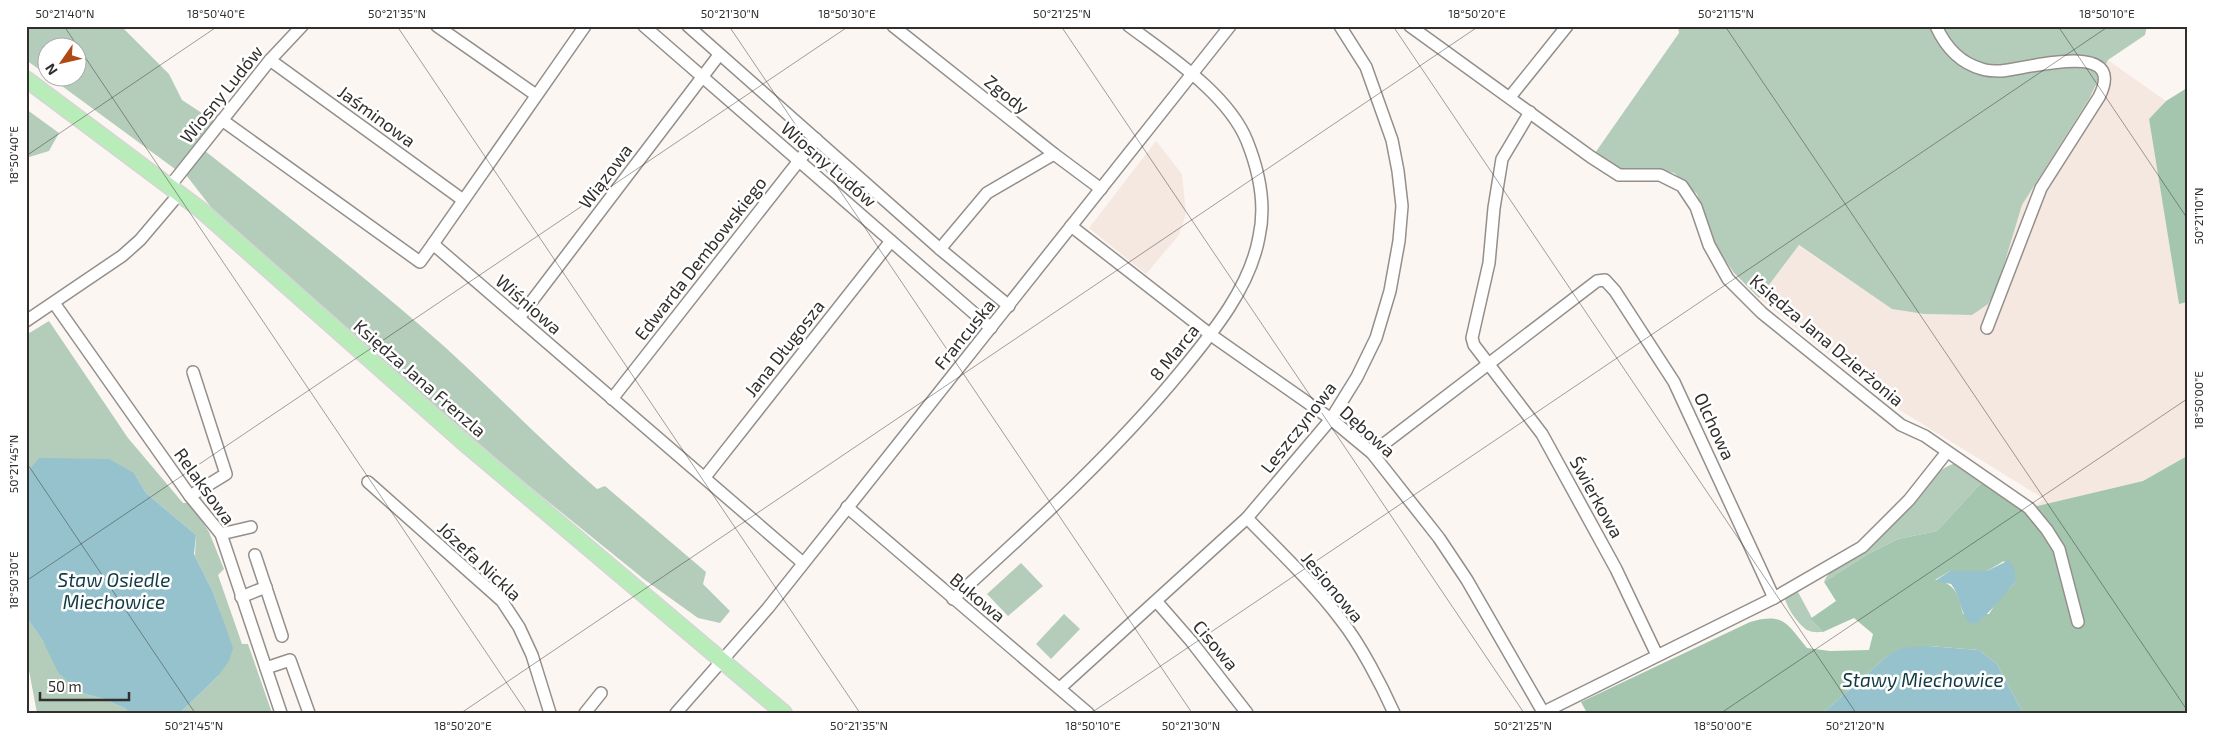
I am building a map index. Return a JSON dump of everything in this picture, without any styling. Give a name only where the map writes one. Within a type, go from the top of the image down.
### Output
[{"type":"main road","name":"Księdza Jana Frenzla","points":[[26,79],[174,190],[272,272],[462,441],[784,713]]},
{"type":"street","name":"Wiosny Ludów","points":[[174,190],[222,120],[270,60],[302,26]]},
{"type":"street","points":[[437,26],[536,96]]},
{"type":"street","points":[[222,120],[420,262],[585,26]]},
{"type":"street","name":"Wiosny Ludów","points":[[644,26],[991,328]]},
{"type":"street","name":"Wiosny Ludów","points":[[688,26],[940,249],[1009,306]]},
{"type":"street","name":"Zgody","points":[[893,26],[1054,154],[1101,188]]},
{"type":"street","name":"8 Marca","points":[[953,599],[1081,481],[1149,410],[1211,335],[1233,301],[1251,265],[1260,237],[1262,200],[1246,140],[1232,115],[1192,73],[1129,26]]},
{"type":"street","name":"Francuska","points":[[722,661],[1009,306],[1230,26]]},
{"type":"street","name":"Leszczynowa","points":[[1060,688],[1157,602],[1247,518],[1330,419],[1356,377],[1376,338],[1390,291],[1399,241],[1402,206],[1398,171],[1392,140],[1383,110],[1366,67],[1340,26]]},
{"type":"street","name":"Księdza Jana Dzierżonia","points":[[1410,26],[1591,157],[1619,175],[1660,175],[1682,186],[1696,207],[1709,245],[1728,279],[1762,313],[1901,425],[1925,436],[2029,508],[2060,548],[2078,622]]},
{"type":"street","points":[[1510,97],[1568,26]]},
{"type":"street","points":[[1936,26],[1941,39],[1953,53],[1967,64],[1982,69],[1999,71],[2077,60],[2093,63],[2103,72],[2105,84],[2041,188],[1987,328]]},
{"type":"street","name":"Wiązowa","points":[[519,318],[719,55]]},
{"type":"street","name":"Jaśminowa","points":[[270,60],[463,200]]},
{"type":"street","name":"Świerkowa","points":[[1530,112],[1502,159],[1494,208],[1489,263],[1472,338],[1474,345],[1542,434],[1616,569],[1657,656]]},
{"type":"street","name":"Edwarda Dembowskiego","points":[[612,399],[816,139]]},
{"type":"street","points":[[940,249],[987,193],[1054,154]]},
{"type":"street","points":[[26,321],[122,256],[140,240],[174,190]]},
{"type":"street","name":"Dębowa","points":[[1071,226],[1211,335],[1330,419],[1372,454],[1439,538],[1467,580],[1542,713]]},
{"type":"street","name":"Jana Długosza","points":[[705,477],[891,241]]},
{"type":"street","name":"Wiśniowa","points":[[433,244],[803,563]]},
{"type":"street","name":"Olchowa","points":[[1490,364],[1597,281],[1605,280],[1616,291],[1674,382],[1774,598]]},
{"type":"street","name":"Relaksowa","points":[[54,303],[190,496],[221,534],[280,713]]},
{"type":"street","points":[[1372,454],[1490,364]]},
{"type":"street","points":[[190,496],[226,474],[193,372]]},
{"type":"street","points":[[1542,713],[1774,598],[1862,547],[1909,500],[1947,452]]},
{"type":"street","name":"Józefa Nickla","points":[[368,482],[502,601],[519,627],[532,655],[550,713]]},
{"type":"street","name":"Bukowa","points":[[847,507],[1088,713]]},
{"type":"street","name":"Jesionowa","points":[[1247,518],[1294,566],[1342,620],[1384,691],[1394,713]]},
{"type":"street","points":[[221,534],[251,527]]},
{"type":"street","points":[[255,555],[282,636]]},
{"type":"street","points":[[241,597],[266,586]]},
{"type":"street","name":"Cisowa","points":[[1157,602],[1191,641],[1247,713]]},
{"type":"street","points":[[266,668],[290,660],[309,713]]},
{"type":"street","points":[[676,713],[722,661]]},
{"type":"street","points":[[585,713],[601,693]]},
{"type":"shaded area","points":[[2108,60],[2166,101],[2149,119],[2179,303],[2187,302],[2187,456],[2143,481],[2029,508],[2044,499],[1893,406],[1759,298],[1798,245],[1892,309],[1924,314],[1972,315],[1997,288],[2022,205],[2089,99]]},
{"type":"shaded area","points":[[1156,141],[1182,174],[1186,214],[1179,235],[1146,274],[1089,228]]},
{"type":"green space","points":[[26,26],[121,26],[169,74],[182,100],[214,121],[175,169],[65,88],[88,88],[88,38],[38,38],[38,69],[26,60]]},
{"type":"green space","points":[[1678,26],[2147,26],[2145,35],[2108,60],[2089,99],[2022,205],[1997,288],[1988,304],[1972,315],[1924,314],[1892,309],[1799,245],[1759,298],[1734,273],[1715,245],[1697,194],[1674,173],[1651,169],[1622,170],[1595,153],[1679,33]]},
{"type":"green space","points":[[2187,88],[2187,302],[2179,304],[2149,119],[2166,101]]},
{"type":"green space","points":[[26,109],[59,133],[49,151],[26,158]]},
{"type":"green space","points":[[205,151],[315,238],[422,327],[597,489],[605,486],[706,572],[703,584],[730,611],[720,623],[698,618],[645,580],[514,474],[221,220],[186,175]]},
{"type":"green space","points":[[49,321],[128,438],[183,503],[190,503],[209,532],[224,569],[218,575],[242,644],[248,644],[272,713],[180,713],[218,676],[220,612],[213,592],[195,556],[196,535],[146,493],[134,473],[26,474],[26,335]]},
{"type":"green space","points":[[2187,456],[2187,713],[2023,713],[1997,664],[1979,650],[1929,646],[1887,656],[1823,713],[1587,713],[1581,702],[1750,622],[1761,619],[1770,618],[1784,622],[1807,648],[1830,651],[1869,650],[1873,634],[1854,618],[1823,632],[1810,619],[1836,601],[1824,582],[1868,554],[1898,539],[1937,531],[1983,481],[2029,508],[2143,481]],"holes":[[[2004,561],[2015,583],[1998,600],[1989,614],[1963,614],[1958,596],[1952,587],[1942,581],[1935,580],[1950,571],[1987,571]]]},
{"type":"green space","points":[[1957,463],[1983,481],[1937,531],[1898,539],[1868,554],[1824,582],[1833,569],[1881,537],[1916,494],[1937,474]]},
{"type":"green space","points":[[1021,563],[1043,586],[1008,616],[987,594]]},
{"type":"green space","points":[[1798,592],[1812,618],[1811,620],[1823,632],[1807,630],[1790,611],[1785,598]]},
{"type":"green space","points":[[1064,614],[1080,629],[1051,659],[1036,644]]},
{"type":"green space","points":[[26,616],[78,692],[104,699],[126,709],[128,713],[37,713],[26,655]]},
{"type":"water","name":"Staw Osiedle Miechowice","points":[[39,458],[109,459],[134,473],[146,493],[196,535],[194,554],[213,592],[233,648],[229,661],[218,676],[180,713],[128,713],[126,709],[104,699],[78,692],[58,672],[43,641],[26,616],[26,474]]},
{"type":"water","points":[[2009,560],[2015,570],[2015,583],[1976,624],[1968,622],[1951,584],[1935,581],[1950,571],[1987,571]]},
{"type":"water","name":"Stawy Miechowice","points":[[1929,646],[1979,650],[1997,664],[2023,713],[1823,713],[1887,656],[1902,648]]}]
